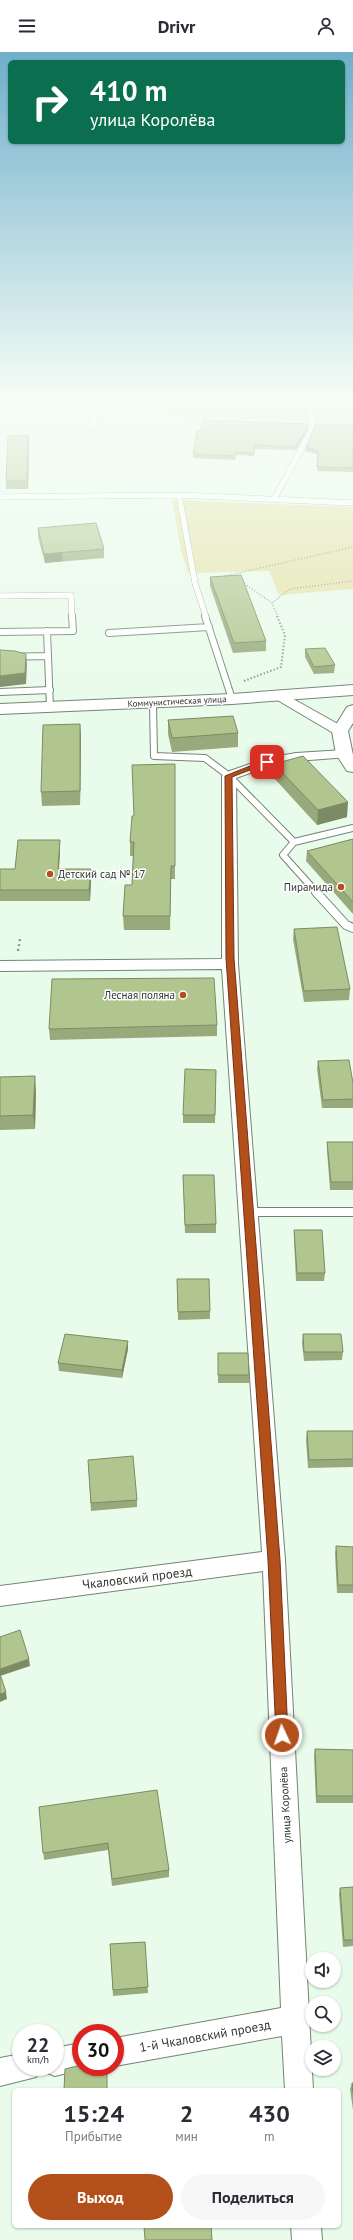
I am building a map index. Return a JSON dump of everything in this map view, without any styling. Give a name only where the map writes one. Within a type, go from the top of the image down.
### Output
[{"type":"street","name":"Коммунистическая улица","points":[[0,709],[153,703],[230,693],[279,695],[353,690]]},
{"type":"street","points":[[279,695],[340,731]]},
{"type":"street","points":[[353,710],[340,731],[344,754],[353,767]]},
{"type":"street","points":[[229,776],[267,762],[296,757],[344,754]]},
{"type":"street","name":"улица Королёва","points":[[229,776],[230,964],[274,1560],[299,2088]]},
{"type":"street","points":[[0,966],[230,964]]},
{"type":"street","name":"Чкаловский проезд","points":[[0,1596],[274,1560]]},
{"type":"street","name":"1-й Чкаловский проезд","points":[[124,2050],[295,2020]]},
{"type":"street","points":[[0,2072],[12,2070]]},
{"type":"street","points":[[306,2228],[307,2240]]},
{"type":"lane","points":[[180,500],[194,583],[210,627],[230,693]]},
{"type":"lane","points":[[303,500],[353,502]]},
{"type":"lane","points":[[0,596],[71,595],[73,631],[0,632]]},
{"type":"lane","points":[[109,633],[210,627]]},
{"type":"lane","points":[[47,631],[50,708]]},
{"type":"lane","points":[[0,657],[48,656]]},
{"type":"lane","points":[[0,692],[50,690]]},
{"type":"lane","points":[[153,703],[154,756],[205,758],[229,776],[294,842]]},
{"type":"lane","points":[[353,828],[294,842],[282,855],[346,925],[353,928]]},
{"type":"lane","points":[[249,1212],[353,1212]]},
{"type":"path","points":[[232,579],[220,577],[353,547]]},
{"type":"path","points":[[230,693],[281,667],[285,635],[272,603],[238,579]]},
{"type":"path","points":[[272,603],[290,589],[353,581]]},
{"type":"path","points":[[17,955],[20,938]]},
{"type":"shaded area","points":[[172,500],[353,507],[353,589],[279,595],[269,571],[188,573],[181,550]]},
{"type":"building","points":[[96,523],[104,549],[44,554],[38,528]]},
{"type":"building","points":[[241,575],[266,641],[234,643],[210,577]]},
{"type":"building","points":[[325,648],[335,665],[314,667],[305,649]]},
{"type":"building","points":[[0,650],[15,651],[26,654],[25,673],[0,676]]},
{"type":"building","points":[[233,716],[238,733],[172,738],[168,720]]},
{"type":"building","points":[[80,724],[80,791],[41,792],[43,725]]},
{"type":"building","points":[[303,756],[348,802],[318,810],[274,764]]},
{"type":"building","points":[[175,764],[175,866],[171,866],[170,916],[123,916],[125,885],[132,885],[134,842],[130,842],[132,816],[134,816],[132,765]]},
{"type":"building","name":"Пирамида","points":[[353,839],[353,902],[307,851]]},
{"type":"building","points":[[18,840],[60,840],[58,869],[91,869],[89,890],[0,890],[0,869],[15,869]]},
{"type":"building","points":[[337,927],[350,989],[304,991],[294,929]]},
{"type":"building","points":[[214,978],[217,1025],[49,1029],[52,979]]},
{"type":"building","points":[[349,1060],[353,1083],[353,1099],[323,1100],[318,1061]]},
{"type":"building","points":[[185,1069],[216,1070],[215,1115],[183,1115]]},
{"type":"building","points":[[35,1076],[33,1115],[0,1116],[0,1077]]},
{"type":"building","points":[[327,1142],[353,1142],[353,1182],[331,1182]]},
{"type":"building","points":[[183,1175],[214,1175],[216,1224],[185,1225]]},
{"type":"building","points":[[294,1230],[322,1230],[325,1273],[297,1273]]},
{"type":"building","points":[[177,1279],[209,1279],[210,1311],[178,1312]]},
{"type":"building","points":[[65,1334],[128,1341],[122,1370],[58,1363]]},
{"type":"building","points":[[303,1334],[341,1334],[343,1352],[304,1352]]},
{"type":"building","points":[[218,1353],[248,1353],[249,1375],[218,1375]]},
{"type":"building","points":[[307,1431],[353,1431],[353,1459],[309,1460]]},
{"type":"building","points":[[133,1456],[137,1500],[91,1503],[88,1460]]},
{"type":"building","points":[[336,1546],[353,1547],[353,1585],[338,1585]]},
{"type":"building","points":[[20,1630],[29,1659],[0,1669],[0,1637]]},
{"type":"building","points":[[0,1674],[6,1692],[0,1694]]},
{"type":"building","points":[[315,1749],[353,1750],[353,1796],[317,1796]]},
{"type":"building","points":[[157,1790],[169,1870],[112,1879],[108,1843],[43,1853],[39,1807]]},
{"type":"building","points":[[353,1887],[353,1940],[344,1940],[340,1888]]},
{"type":"building","points":[[145,1942],[148,1987],[113,1990],[110,1944]]},
{"type":"building","points":[[72,2067],[72,2076],[107,2076],[107,2088],[64,2088],[65,2069]]},
{"type":"building","points":[[144,2228],[211,2228],[212,2240],[145,2240]]},
{"type":"place","name":"Детский сад № 17","points":[[50,874]]},
{"type":"place","name":"Пирамида","points":[[341,887]]},
{"type":"place","name":"Лесная поляна","points":[[183,995]]},
{"type":"route","points":[[267,762],[229,776],[230,958],[274,1560],[282,1735]]}]
